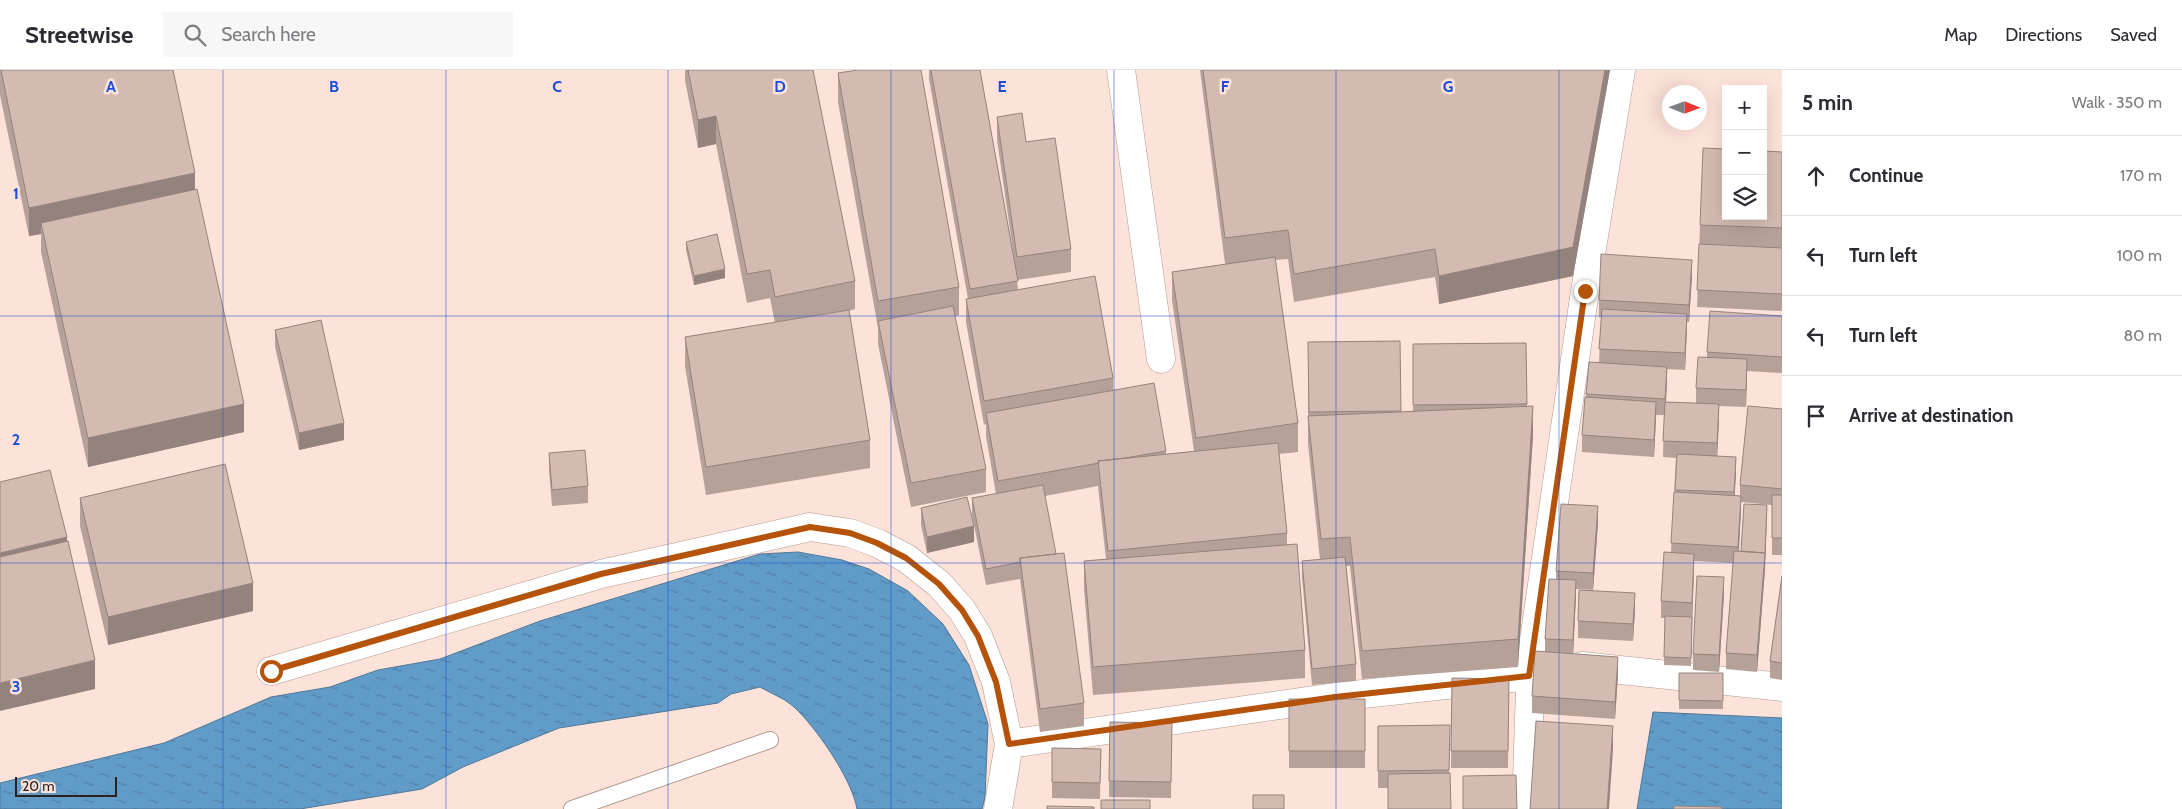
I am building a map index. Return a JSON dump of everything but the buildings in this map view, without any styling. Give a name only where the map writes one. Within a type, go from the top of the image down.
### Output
[{"type":"street","points":[[1121,70],[1161,359]]},
{"type":"street","points":[[1526,809],[1530,668],[1584,301],[1621,70]]},
{"type":"street","points":[[271,671],[601,574],[810,527],[850,533],[877,543],[906,558],[939,584],[962,610],[978,636],[996,682],[1009,744],[998,809]]},
{"type":"street","points":[[1009,744],[1530,668],[1782,686]]},
{"type":"lane","points":[[572,809],[770,740]]},
{"type":"water","points":[[798,552],[842,560],[869,569],[908,591],[943,624],[969,665],[988,724],[985,798],[982,809],[857,809],[854,797],[841,769],[812,727],[793,706],[760,687],[731,694],[718,703],[559,728],[463,767],[422,789],[300,809],[0,809],[0,783],[164,743],[271,697],[330,687],[378,670],[440,659],[540,621],[760,554]]},
{"type":"water","points":[[1653,712],[1782,718],[1782,809],[1637,809]]},
{"type":"route","points":[[271,671],[601,574],[810,527],[850,533],[877,543],[906,558],[939,584],[962,610],[978,636],[996,682],[1009,744],[1335,697],[1529,676],[1585,291]]}]
